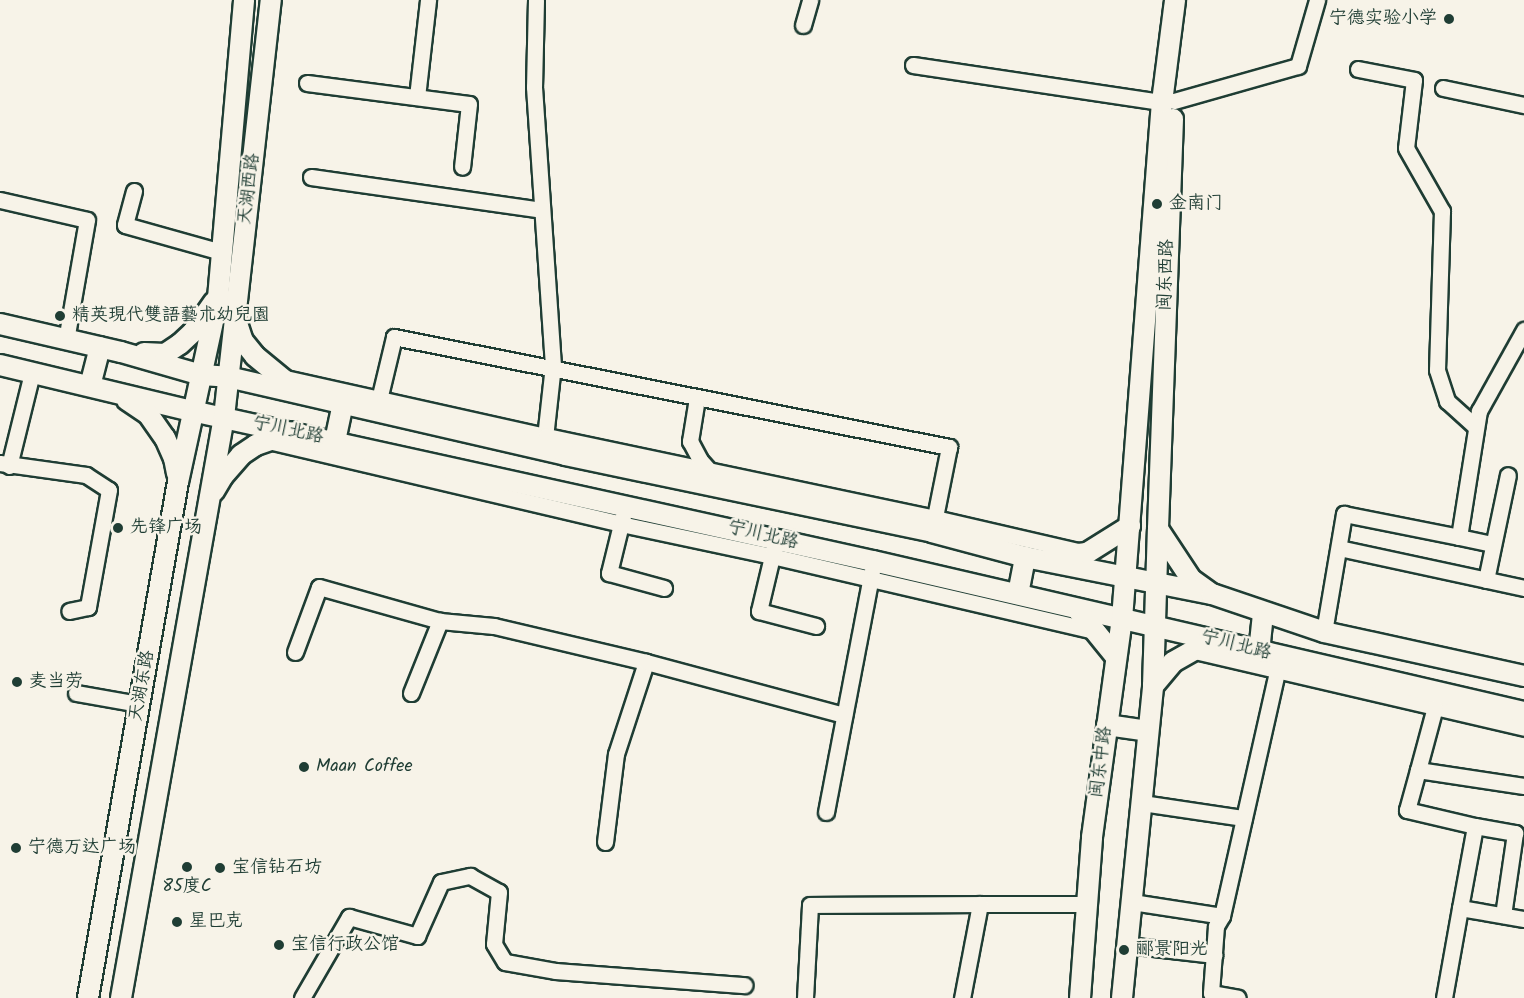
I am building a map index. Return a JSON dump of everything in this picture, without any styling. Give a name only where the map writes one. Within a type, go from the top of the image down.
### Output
[{"type":"main road","name":"天湖西路","points":[[202,375],[218,288],[244,0]]},
{"type":"main road","name":"天湖西路","points":[[228,377],[271,0]]},
{"type":"main road","name":"闽东西路","points":[[1130,526],[1175,0]]},
{"type":"main road","name":"闽东西路","points":[[1158,529],[1168,101],[1189,0]]},
{"type":"main road","points":[[121,352],[165,354],[193,332],[218,288],[239,281]]},
{"type":"main road","points":[[235,317],[243,341],[277,376],[302,394]]},
{"type":"main road","points":[[0,324],[121,352],[202,375],[228,377],[343,404],[378,405],[545,443],[726,489],[934,525],[1031,558],[1212,594],[1324,632],[1523,670]]},
{"type":"main road","points":[[90,386],[100,348]]},
{"type":"main road","name":"宁川北路","points":[[0,364],[192,411],[625,504],[774,547],[872,570],[1018,594],[1524,712]]},
{"type":"main road","name":"天湖东路","points":[[88,998],[176,504],[178,482],[192,411],[202,375]]},
{"type":"main road","name":"天湖东路","points":[[121,998],[167,726],[224,417],[228,377]]},
{"type":"main road","points":[[114,392],[148,414],[165,438],[174,458],[178,482]]},
{"type":"main road","points":[[335,441],[343,404]]},
{"type":"main road","points":[[176,504],[209,502],[223,476],[242,455],[268,441],[293,432]]},
{"type":"main road","points":[[1031,558],[1086,553],[1130,526]]},
{"type":"main road","name":"闽东中路","points":[[1080,998],[1092,837],[1122,619],[1130,526]]},
{"type":"main road","points":[[1158,529],[1191,579],[1212,594]]},
{"type":"main road","points":[[1122,998],[1153,686],[1158,529]]},
{"type":"main road","points":[[1018,594],[1031,558]]},
{"type":"main road","points":[[1077,609],[1116,657]]},
{"type":"main road","points":[[1259,652],[1263,613]]},
{"type":"main road","points":[[1153,686],[1173,662],[1190,650],[1212,640]]},
{"type":"main road","points":[[1107,725],[1148,731]]},
{"type":"street","points":[[417,97],[428,0]]},
{"type":"street","points":[[536,0],[534,87],[553,369],[545,443],[708,469],[934,525],[1086,553]]},
{"type":"street","points":[[803,25],[810,0]]},
{"type":"street","points":[[913,65],[1168,101],[1298,66],[1317,0]]},
{"type":"street","points":[[1358,69],[1414,80],[1406,148],[1442,210],[1437,370],[1447,401],[1476,427]]},
{"type":"street","points":[[307,83],[469,104],[462,167]]},
{"type":"street","points":[[1443,88],[1524,105]]},
{"type":"street","points":[[311,177],[542,210]]},
{"type":"street","points":[[134,191],[125,225],[222,252]]},
{"type":"street","points":[[0,200],[87,220],[66,340]]},
{"type":"street","points":[[1459,537],[1479,411],[1524,330]]},
{"type":"street","points":[[277,376],[378,405],[394,337],[949,447],[934,525]]},
{"type":"street","points":[[32,373],[5,465],[86,475],[109,490],[88,607],[69,611]]},
{"type":"street","points":[[697,398],[690,441],[708,469],[726,489]]},
{"type":"street","points":[[268,441],[621,524],[774,547],[759,611],[816,626]]},
{"type":"street","points":[[1486,580],[1508,475]]},
{"type":"street","points":[[625,504],[609,573],[664,588]]},
{"type":"street","points":[[1324,632],[1344,514],[1493,544]]},
{"type":"street","points":[[1339,548],[1524,588]]},
{"type":"street","points":[[826,812],[872,570],[1098,632]]},
{"type":"street","points":[[295,652],[318,586],[440,621],[494,626],[646,662],[844,715]]},
{"type":"street","points":[[411,693],[440,621]]},
{"type":"street","points":[[1190,650],[1524,728]]},
{"type":"street","points":[[605,842],[616,754],[646,662]]},
{"type":"street","points":[[1238,998],[1211,993],[1216,926],[1222,916],[1277,671]]},
{"type":"street","points":[[76,693],[139,705]]},
{"type":"street","points":[[1435,707],[1407,810],[1519,834],[1503,915]]},
{"type":"street","points":[[1418,770],[1524,786]]},
{"type":"street","points":[[1142,803],[1244,818]]},
{"type":"street","points":[[1444,998],[1475,826]]},
{"type":"street","points":[[302,998],[349,917],[417,936],[441,882],[470,876],[499,892],[494,944],[505,962],[556,971],[744,985]]},
{"type":"street","points":[[1132,903],[1222,916]]},
{"type":"street","points":[[962,998],[980,904]]},
{"type":"street","points":[[805,998],[810,905],[1087,904]]},
{"type":"street","points":[[1460,908],[1524,919]]},
{"type":"street","points":[[1127,945],[1214,955]]},
{"type":"place","name":"宁德实验小学","points":[[1449,19]]},
{"type":"place","name":"金南门","points":[[1157,204]]},
{"type":"place","name":"精英現代雙語藝朮幼兒園","points":[[60,316]]},
{"type":"place","name":"先锋广场","points":[[118,528]]},
{"type":"place","name":"麦当劳","points":[[17,682]]},
{"type":"place","name":"Maan Coffee","points":[[304,767]]},
{"type":"place","name":"宁德万达广场","points":[[16,848]]},
{"type":"place","name":"85度C","points":[[187,867]]},
{"type":"place","name":"宝信钻石坊","points":[[220,868]]},
{"type":"place","name":"星巴克","points":[[177,922]]},
{"type":"place","name":"宝信行政公馆","points":[[279,945]]},
{"type":"place","name":"郦景阳光","points":[[1124,950]]}]
